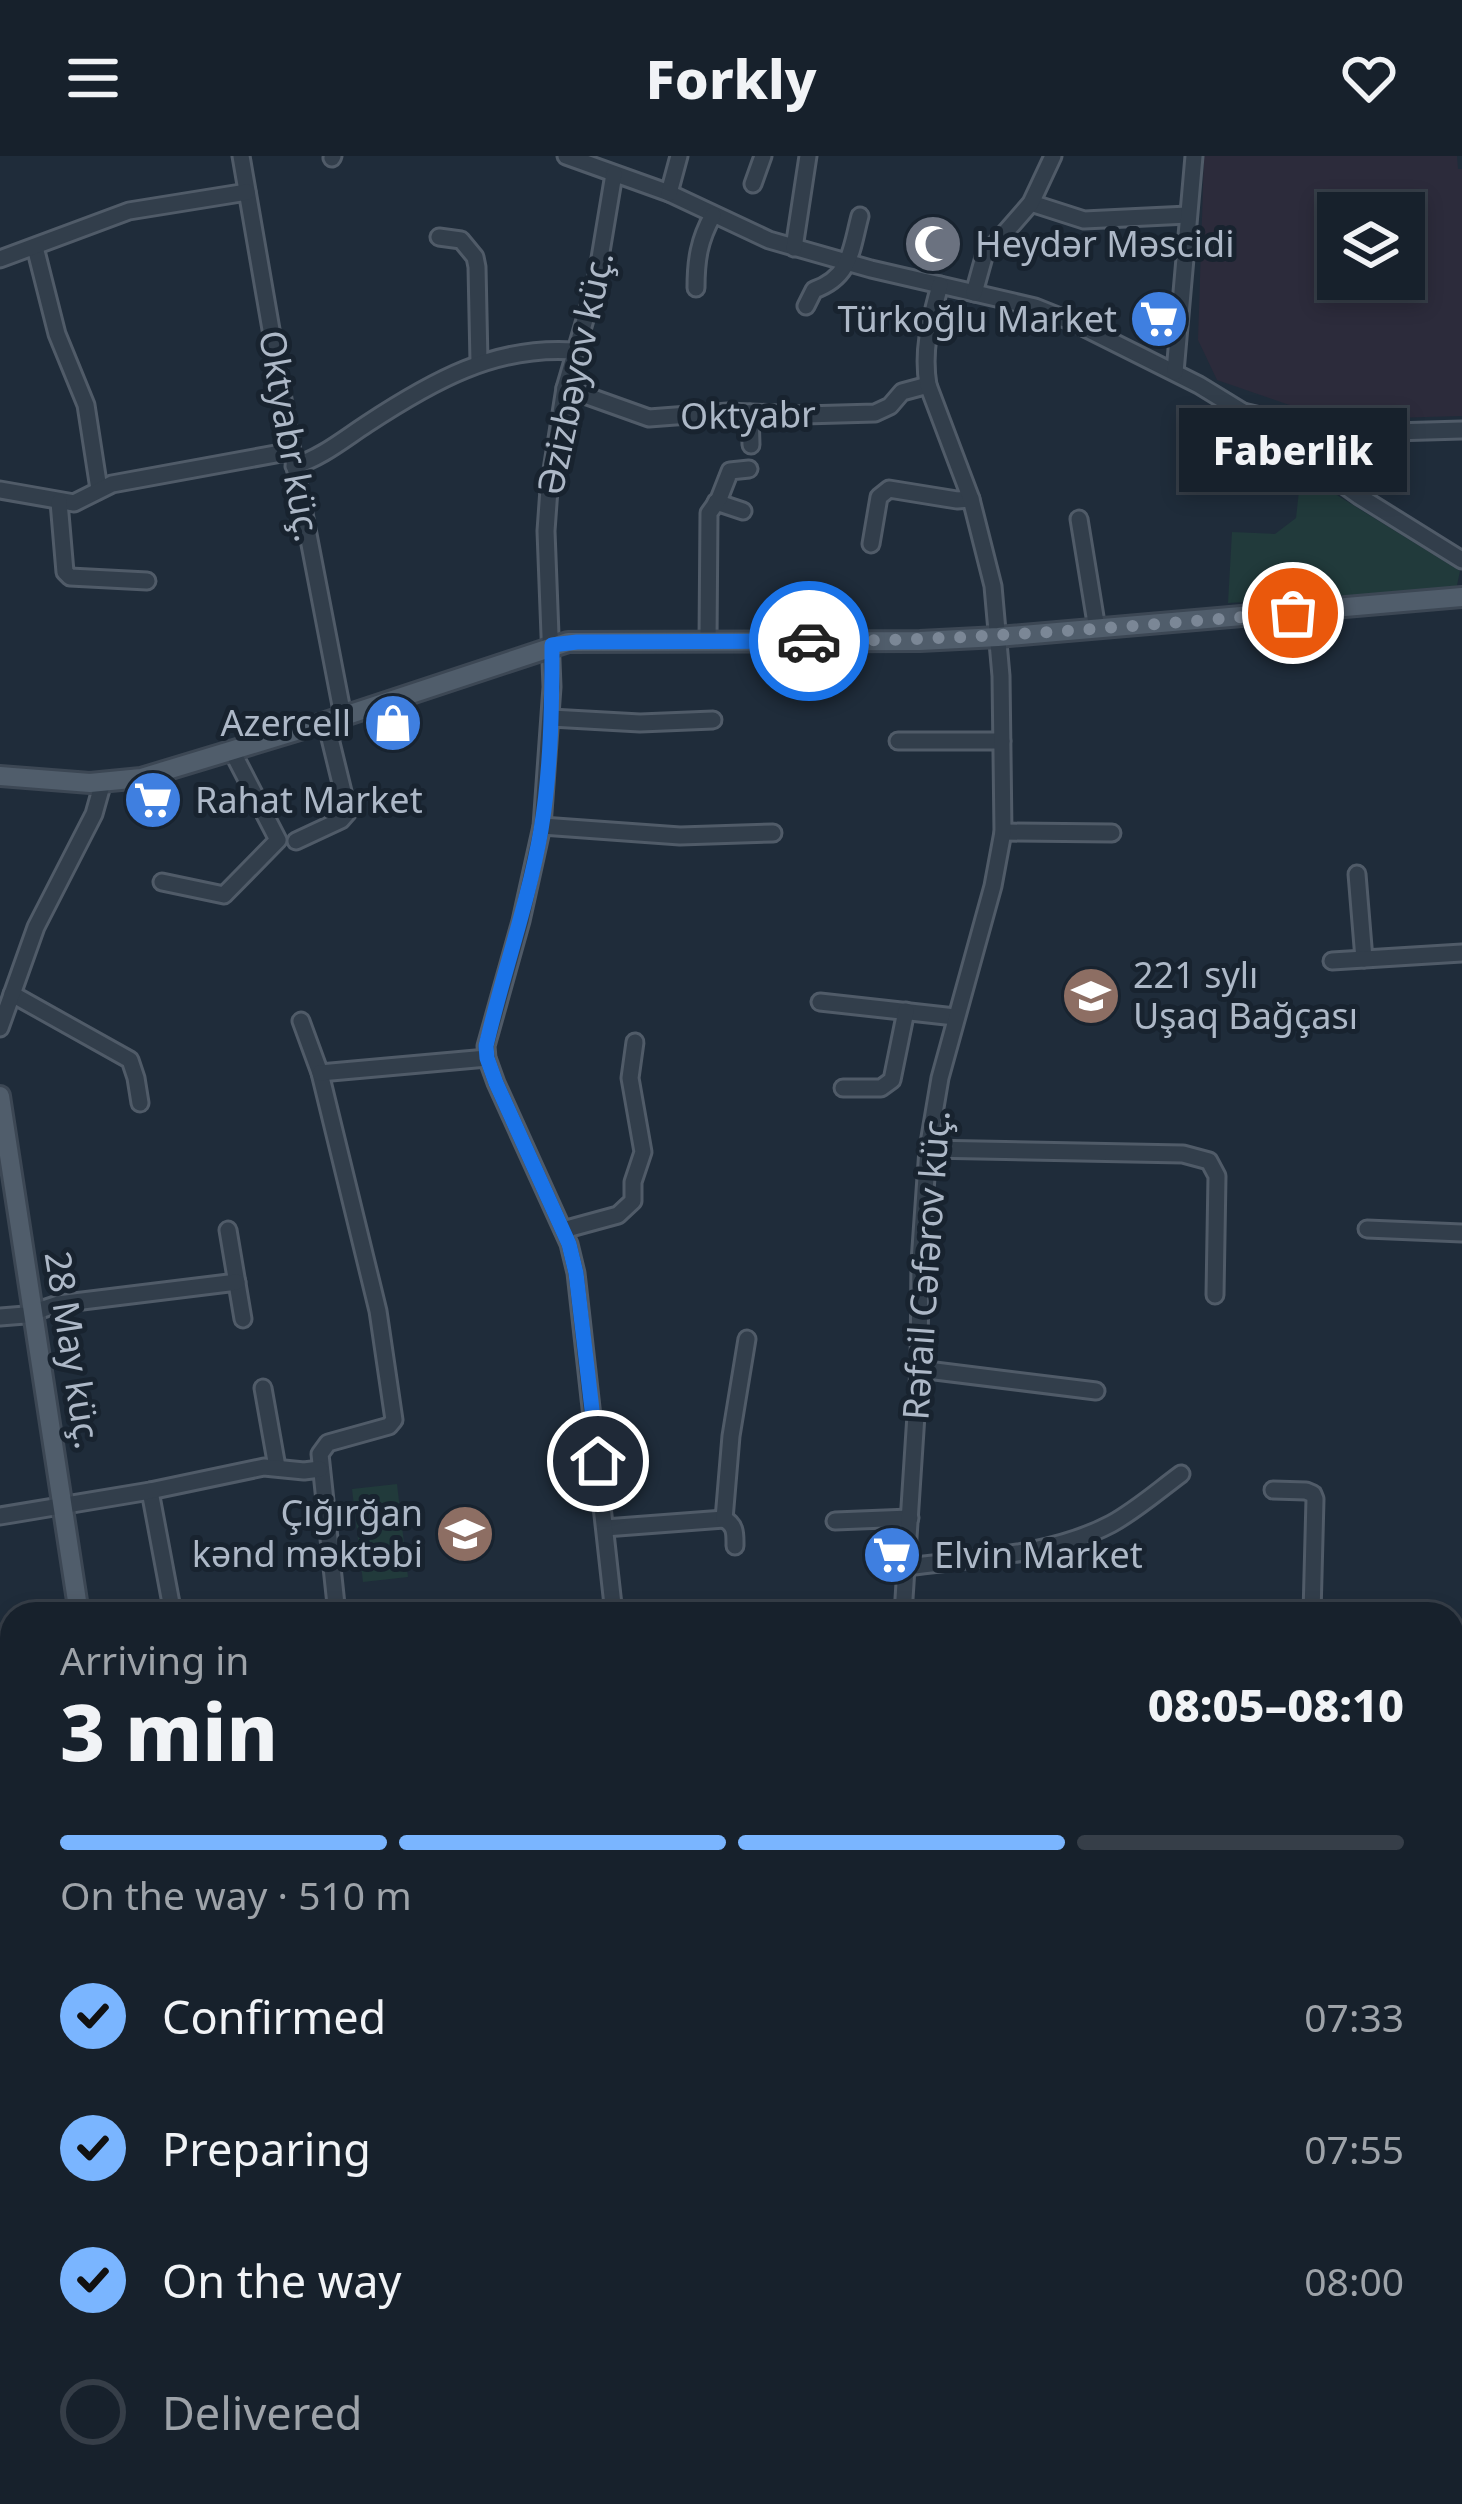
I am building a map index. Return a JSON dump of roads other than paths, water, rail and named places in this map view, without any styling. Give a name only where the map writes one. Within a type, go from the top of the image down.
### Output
[{"type":"main road","points":[[0,776],[103,782],[141,778],[552,645],[998,637],[1462,597]]},
{"type":"main road","name":"28 May küç.","points":[[0,1096],[77,1602]]},
{"type":"street","name":"Oktyabr küç.","points":[[241,156],[348,812],[344,819],[296,841]]},
{"type":"street","points":[[566,156],[606,166],[751,234],[794,248],[1052,313],[1175,372],[1243,412],[1340,483],[1462,560]]},
{"type":"street","points":[[668,193],[679,156]]},
{"type":"street","points":[[753,184],[763,156]]},
{"type":"street","points":[[794,248],[808,156]]},
{"type":"street","points":[[974,293],[984,257],[1030,202],[1054,156]]},
{"type":"street","points":[[1175,372],[1194,156]]},
{"type":"street","name":"Əzizbəyov küç.","points":[[487,1058],[486,1046],[542,826],[551,718],[547,507],[565,388],[596,282],[606,166]]},
{"type":"street","points":[[0,259],[130,211],[247,192]]},
{"type":"street","points":[[1030,202],[1084,220],[1188,214]]},
{"type":"street","points":[[696,288],[699,244],[713,215]]},
{"type":"street","points":[[806,306],[814,290],[830,285],[848,262],[860,216]]},
{"type":"street","points":[[439,237],[461,240],[475,257],[479,362]]},
{"type":"street","points":[[35,247],[57,334],[86,405],[99,489]]},
{"type":"street","points":[[928,385],[926,345],[940,285]]},
{"type":"street","points":[[0,490],[74,502],[130,480],[314,459],[410,396],[479,362],[533,351],[575,351]]},
{"type":"street","name":"Oktyabr","points":[[565,388],[649,418],[875,413],[890,406],[902,392],[928,385]]},
{"type":"street","name":"Rəfail Cəfərov küç.","points":[[904,1602],[928,1149],[934,1105],[1003,832],[993,586],[971,499],[928,385]]},
{"type":"street","points":[[1243,412],[1358,433],[1462,430]]},
{"type":"street","points":[[1228,482],[1234,434],[1243,412]]},
{"type":"street","points":[[750,413],[752,445]]},
{"type":"street","points":[[1340,483],[1336,453],[1342,442],[1358,433]]},
{"type":"street","points":[[708,641],[709,513],[730,472],[749,469]]},
{"type":"street","points":[[871,544],[876,508],[884,492],[898,489],[971,499]]},
{"type":"street","points":[[59,502],[65,572],[70,577],[147,581]]},
{"type":"street","points":[[716,502],[742,511]]},
{"type":"street","points":[[1079,519],[1097,629]]},
{"type":"street","points":[[551,718],[640,723],[713,720]]},
{"type":"street","points":[[898,741],[1002,741]]},
{"type":"street","points":[[162,882],[224,895],[278,840],[232,752]]},
{"type":"street","points":[[0,1028],[35,927],[94,814],[103,782]]},
{"type":"street","points":[[542,826],[680,836],[773,833]]},
{"type":"street","points":[[1003,832],[1112,833]]},
{"type":"street","points":[[1358,874],[1364,959]]},
{"type":"street","points":[[1332,961],[1462,953]]},
{"type":"street","points":[[12,994],[130,1060],[140,1102]]},
{"type":"street","points":[[820,1002],[956,1017]]},
{"type":"street","points":[[844,1088],[889,1084],[906,1011]]},
{"type":"street","points":[[301,1021],[320,1072],[378,1311],[394,1420],[388,1426],[328,1443],[320,1454],[336,1602]]},
{"type":"street","points":[[563,1230],[618,1215],[633,1201],[633,1182],[643,1152],[630,1078],[635,1042]]},
{"type":"street","points":[[320,1072],[487,1058],[569,1244],[576,1273],[613,1602]]},
{"type":"street","points":[[928,1149],[1183,1154],[1209,1161],[1217,1175],[1216,1295]]},
{"type":"street","points":[[1367,1229],[1462,1233]]},
{"type":"street","points":[[227,1230],[243,1319]]},
{"type":"street","points":[[0,1317],[58,1304],[237,1282]]},
{"type":"street","points":[[724,1519],[730,1436],[747,1339]]},
{"type":"street","points":[[919,1369],[1096,1391]]},
{"type":"street","points":[[262,1388],[277,1467]]},
{"type":"street","points":[[0,1516],[277,1467],[320,1469]]},
{"type":"street","points":[[907,1567],[1068,1542],[1112,1523],[1180,1474]]},
{"type":"street","points":[[1273,1490],[1306,1491],[1315,1499],[1312,1602]]},
{"type":"street","points":[[151,1491],[171,1602]]},
{"type":"street","points":[[835,1520],[910,1518]]},
{"type":"street","points":[[605,1528],[724,1519],[735,1529],[735,1546]]},
{"type":"place","name":"Heydər Məscidi","points":[[933,244]]},
{"type":"place","name":"Türkoğlu Market","points":[[1159,319]]},
{"type":"place","name":"Faberlik","points":[[1293,613]]},
{"type":"place","name":"Azercell","points":[[393,723]]},
{"type":"place","name":"Rahat Market","points":[[153,800]]},
{"type":"place","name":"221 sylı Uşaq Bağçası","points":[[1091,996]]},
{"type":"place","name":"Çığırğan kənd məktəbi","points":[[465,1534]]},
{"type":"place","name":"Elvin Market","points":[[892,1555]]}]
